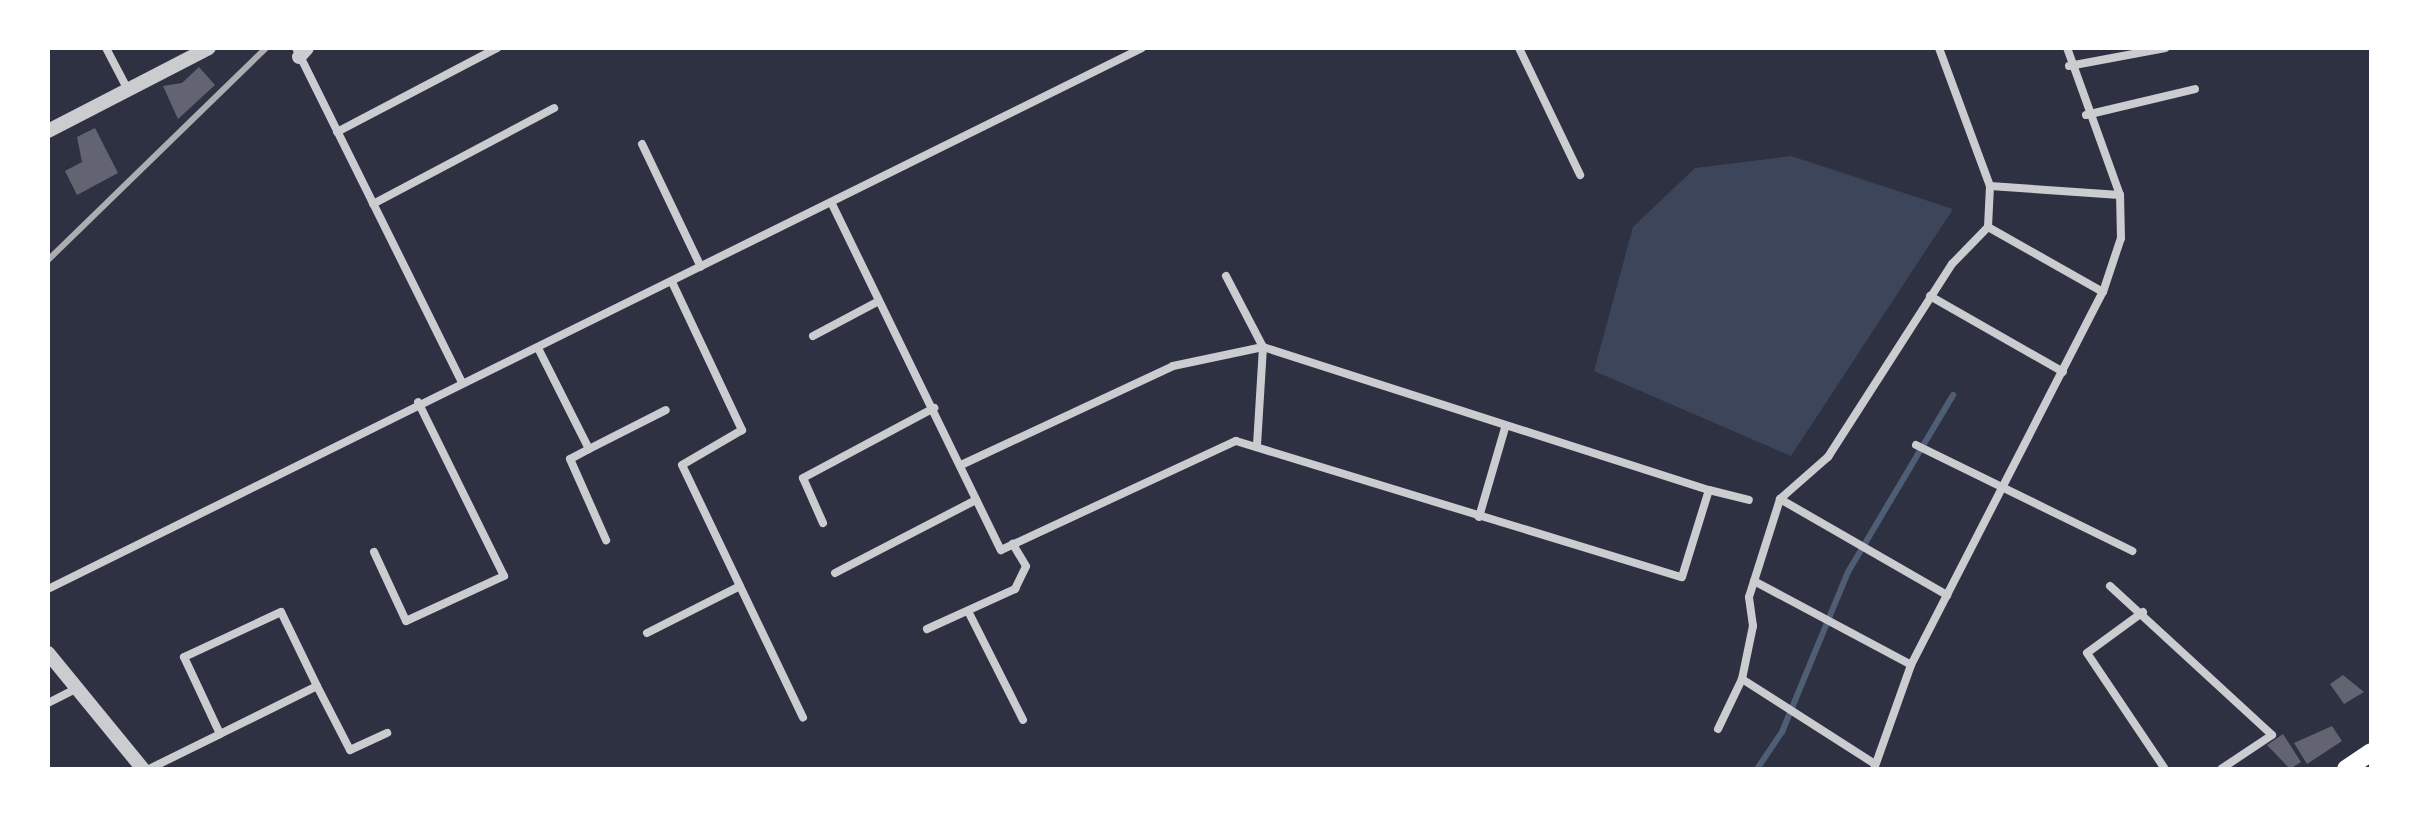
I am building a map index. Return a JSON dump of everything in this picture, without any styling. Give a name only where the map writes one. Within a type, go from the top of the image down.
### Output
[{"type":"main road","points":[[2346,769],[2371,752]]},
{"type":"street","points":[[106,48],[127,88]]},
{"type":"street","points":[[48,131],[209,48]]},
{"type":"street","points":[[337,132],[497,48]]},
{"type":"street","points":[[48,589],[418,402],[538,348],[1142,48]]},
{"type":"street","points":[[1519,48],[1580,175]]},
{"type":"street","points":[[1718,729],[1742,679],[1754,581],[1780,499],[1828,457],[1930,296],[1988,227],[1990,186],[1939,48]]},
{"type":"street","points":[[1742,679],[1874,767],[1911,665],[2103,292],[2121,238],[2120,195],[2086,115],[2069,66],[2067,48]]},
{"type":"street","points":[[2069,66],[2159,49]]},
{"type":"street","points":[[301,51],[337,132],[461,381]]},
{"type":"street","points":[[2086,115],[2195,89]]},
{"type":"street","points":[[373,204],[554,108]]},
{"type":"street","points":[[642,144],[701,267]]},
{"type":"street","points":[[1990,186],[2120,195]]},
{"type":"street","points":[[832,204],[877,302],[934,408],[1001,550],[1236,441],[1682,577],[1709,490]]},
{"type":"street","points":[[1988,227],[2103,292]]},
{"type":"street","points":[[1226,276],[1263,347],[1257,445]]},
{"type":"street","points":[[672,282],[742,430],[682,465],[803,718]]},
{"type":"street","points":[[1930,296],[2063,372]]},
{"type":"street","points":[[813,336],[877,302]]},
{"type":"street","points":[[961,465],[1173,366],[1263,347],[1505,428],[1749,500]]},
{"type":"street","points":[[538,348],[589,449]]},
{"type":"street","points":[[374,552],[406,621],[504,576],[418,402]]},
{"type":"street","points":[[823,523],[803,478],[934,408]]},
{"type":"street","points":[[606,540],[570,459],[666,410]]},
{"type":"street","points":[[1479,517],[1505,428]]},
{"type":"street","points":[[1916,445],[2000,492],[2132,551]]},
{"type":"street","points":[[1780,499],[1947,595]]},
{"type":"street","points":[[835,573],[976,500]]},
{"type":"street","points":[[927,629],[1015,589],[1026,566],[1013,544]]},
{"type":"street","points":[[1754,581],[1911,665]]},
{"type":"street","points":[[647,633],[740,586]]},
{"type":"street","points":[[2110,586],[2143,612],[2272,735],[2221,769]]},
{"type":"street","points":[[968,611],[1023,720]]},
{"type":"street","points":[[220,734],[184,657],[281,612],[350,750],[387,733]]},
{"type":"street","points":[[2143,612],[2087,653],[2165,769]]},
{"type":"street","points":[[48,653],[75,689],[146,769],[317,686]]},
{"type":"street","points":[[48,703],[75,689]]},
{"type":"shaded area","points":[[1791,156],[1953,209],[1791,456],[1594,371],[1633,227],[1695,168]]},
{"type":"building","points":[[199,67],[215,85],[178,119],[163,86],[182,83]]},
{"type":"building","points":[[95,128],[118,173],[77,195],[65,171],[82,162],[77,137]]},
{"type":"building","points":[[2343,675],[2364,692],[2344,704],[2330,684]]},
{"type":"building","points":[[2332,726],[2342,741],[2307,764],[2294,743]]},
{"type":"building","points":[[2283,734],[2301,762],[2290,769],[2267,745]]},
{"type":"waterway","points":[[1757,769],[1782,732],[1848,572],[1953,395]]},
{"type":"railway","points":[[48,260],[266,48]]}]
